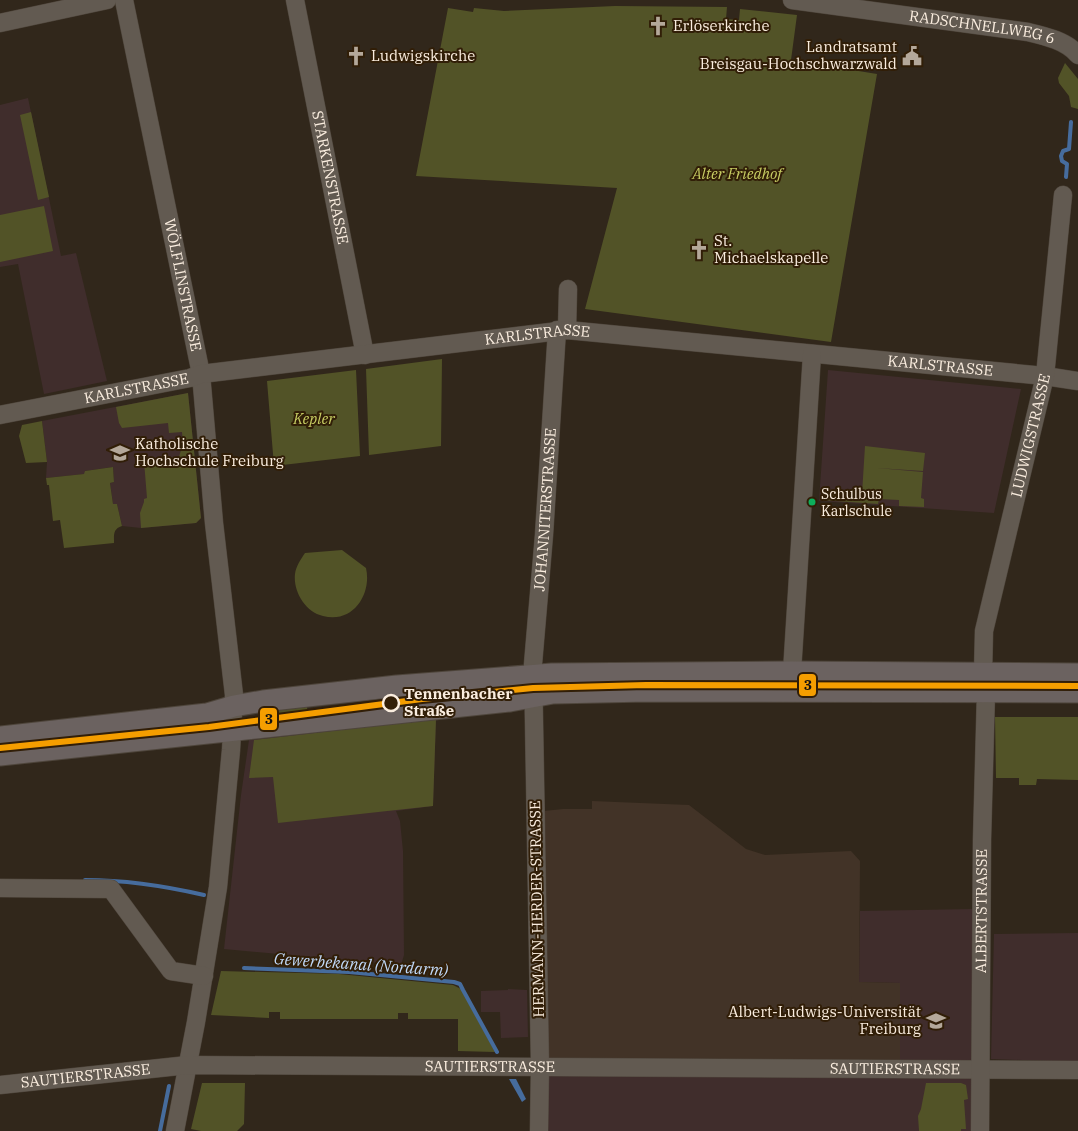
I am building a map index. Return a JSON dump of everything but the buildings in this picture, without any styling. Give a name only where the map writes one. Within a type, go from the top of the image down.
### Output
[{"type":"main road","points":[[0,755],[233,720],[533,687],[792,672],[984,683],[1078,692]]},
{"type":"main road","points":[[533,687],[553,693],[984,683],[1078,674]]},
{"type":"main road","points":[[0,737],[207,714],[233,720]]},
{"type":"street","points":[[0,23],[107,0]]},
{"type":"street","name":"WÖLFLINSTRASSE","points":[[124,0],[201,374],[214,523],[234,686],[233,720]]},
{"type":"street","name":"STARKENSTRASSE","points":[[296,0],[366,355]]},
{"type":"street","name":"RADSCHNELLWEG 6","points":[[792,0],[832,2],[1028,32],[1076,46]]},
{"type":"street","points":[[832,2],[931,19]]},
{"type":"street","name":"LUDWIGSTRASSE","points":[[984,683],[984,631],[1045,376],[1063,195]]},
{"type":"street","name":"JOHANNITERSTRASSE","points":[[533,687],[562,330],[568,289]]},
{"type":"street","name":"KARLSTRASSE","points":[[0,416],[190,378],[201,374],[562,330],[1045,376],[1078,381]]},
{"type":"street","points":[[792,672],[812,354]]},
{"type":"street","name":"ALBERTSTRASSE","points":[[980,1131],[984,683]]},
{"type":"street","name":"HERMANN-HERDER-STRASSE","points":[[533,687],[540,1066],[539,1131]]},
{"type":"street","points":[[175,1131],[204,976],[218,887],[233,720]]},
{"type":"street","points":[[0,888],[111,889],[171,971],[204,976]]},
{"type":"street","name":"SAUTIERSTRASSE","points":[[0,1085],[188,1065],[1078,1070]]},
{"type":"shaded area","points":[[28,98],[61,256],[76,253],[107,381],[44,394],[18,264],[0,267],[0,105]]},
{"type":"shaded area","points":[[828,370],[1021,389],[994,513],[819,501]]},
{"type":"shaded area","name":"Katholische Hochschule Freiburg","points":[[188,393],[201,518],[196,523],[141,528],[122,526],[117,504],[113,504],[110,483],[114,482],[113,467],[85,471],[85,474],[46,478],[47,462],[42,421]]},
{"type":"shaded area","points":[[436,719],[433,806],[396,811],[400,821],[403,851],[404,955],[401,965],[224,949],[249,740]]},
{"type":"shaded area","points":[[592,801],[689,805],[746,849],[765,855],[851,851],[860,861],[859,982],[900,983],[900,1060],[547,1064],[544,811],[592,809]]},
{"type":"shaded area","name":"Albert-Ludwigs-Universität Freiburg","points":[[973,909],[972,1131],[547,1131],[547,1064],[900,1059],[900,983],[859,982],[860,911]]},
{"type":"shaded area","points":[[1078,933],[1078,1062],[991,1059],[994,934]]},
{"type":"shaded area","points":[[527,990],[528,1037],[501,1038],[500,1012],[481,1012],[481,991]]},
{"type":"green space","name":"Alter Friedhof","points":[[615,6],[727,7],[726,19],[739,20],[740,9],[797,15],[791,60],[877,74],[831,342],[585,309],[617,188],[416,176],[448,8],[473,12],[474,8],[504,11]]},
{"type":"green space","points":[[1065,63],[1078,79],[1078,109],[1071,107],[1069,96],[1059,83],[1058,78]]},
{"type":"green space","points":[[31,112],[49,197],[38,200],[20,115]]},
{"type":"green space","points":[[44,206],[53,251],[0,262],[0,215]]},
{"type":"green space","points":[[442,359],[441,446],[369,455],[366,369]]},
{"type":"green space","name":"Kepler","points":[[356,370],[360,456],[274,466],[267,381]]},
{"type":"green space","points":[[188,393],[201,518],[196,523],[141,528],[140,513],[144,499],[147,498],[144,461],[179,457],[183,443],[182,432],[169,433],[168,423],[122,428],[119,423],[116,407]]},
{"type":"green space","points":[[42,421],[47,462],[26,463],[19,436],[22,425]]},
{"type":"green space","points":[[865,446],[925,453],[923,471],[877,468],[923,472],[921,498],[924,499],[924,507],[899,506],[899,500],[879,499],[878,504],[821,500],[822,491],[862,494]]},
{"type":"green space","points":[[113,467],[114,482],[110,483],[113,504],[117,504],[122,526],[114,534],[114,543],[64,548],[60,520],[53,521],[49,485],[47,485],[46,478],[84,474],[85,471]]},
{"type":"green space","points":[[342,550],[366,568],[366,588],[363,597],[358,605],[343,616],[334,617],[317,614],[306,605],[298,594],[295,581],[299,563],[305,553]]},
{"type":"green space","points":[[513,681],[514,692],[418,707],[415,688]]},
{"type":"green space","points":[[306,701],[309,720],[261,724],[259,711]]},
{"type":"green space","points":[[995,717],[1078,717],[1078,780],[1037,779],[1036,785],[1019,785],[1019,778],[996,778]]},
{"type":"green space","points":[[436,719],[433,806],[278,823],[273,777],[249,778],[254,740]]},
{"type":"green space","points":[[221,971],[339,974],[453,985],[461,989],[495,1052],[458,1051],[458,1019],[408,1019],[408,1013],[398,1013],[398,1019],[280,1019],[280,1012],[269,1012],[269,1018],[211,1015]]},
{"type":"green space","points":[[202,1083],[245,1083],[244,1124],[237,1131],[201,1131],[191,1129]]},
{"type":"green space","points":[[926,1083],[961,1083],[966,1085],[968,1099],[964,1100],[966,1129],[961,1129],[961,1131],[919,1131],[918,1116]]},
{"type":"water","points":[[509,1079],[516,1079],[526,1099],[522,1102]]},
{"type":"waterway","points":[[1066,177],[1067,164],[1062,161],[1061,156],[1063,151],[1069,149],[1071,122]]},
{"type":"waterway","name":"Gewerbekanal (Nordarm)","points":[[85,880],[145,884],[204,895]]},
{"type":"waterway","name":"Gewerbekanal (Nordarm)","points":[[244,968],[349,972],[454,982],[460,984],[497,1052]]},
{"type":"waterway","points":[[160,1131],[169,1086]]},
{"type":"transit line","name":"3","points":[[0,748],[209,727],[422,699],[533,688],[646,685],[1078,686]]},
{"type":"place","name":"Erlöserkirche","points":[[658,26]]},
{"type":"place","name":"Ludwigskirche","points":[[356,56]]},
{"type":"place","name":"Landratsamt Breisgau-Hochschwarzwald","points":[[912,56]]},
{"type":"place","name":"St. Michaelskapelle","points":[[699,250]]},
{"type":"place","name":"Katholische Hochschule Freiburg","points":[[120,453]]},
{"type":"place","name":"Schulbus Karlschule","points":[[812,502]]},
{"type":"place","name":"Tennenbacher Straße","points":[[391,703]]},
{"type":"place","name":"Albert-Ludwigs-Universität Freiburg","points":[[936,1021]]}]
